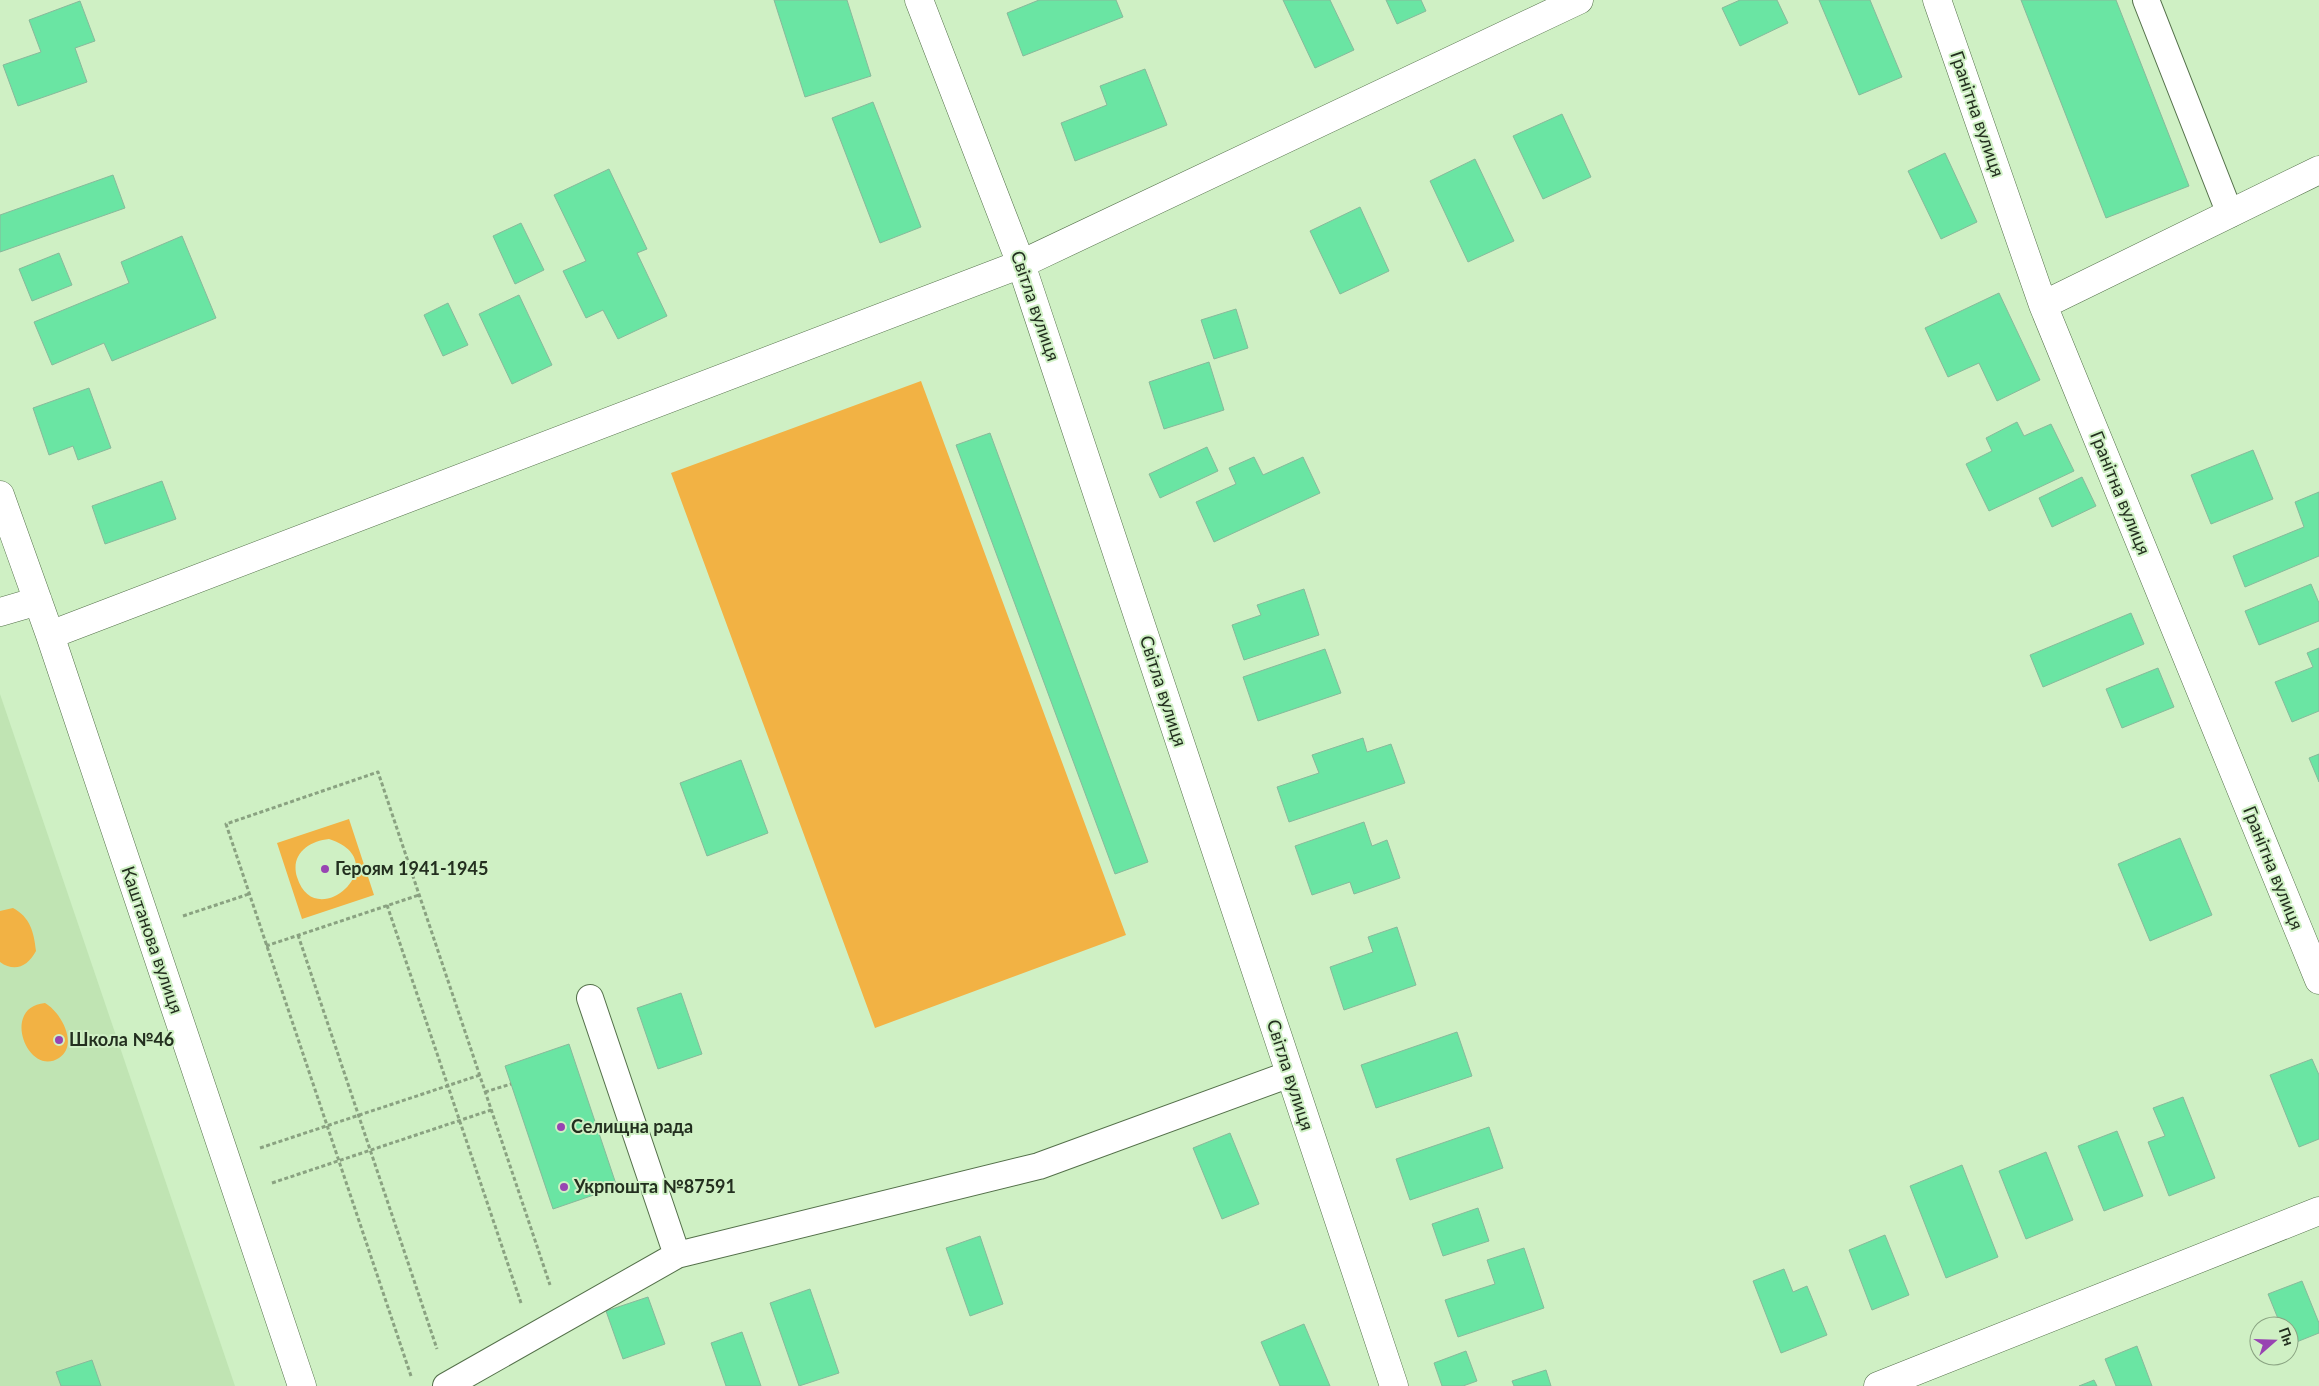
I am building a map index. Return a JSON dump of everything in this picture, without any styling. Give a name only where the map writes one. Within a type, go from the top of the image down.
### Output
[{"type":"street","name":"Світла вулиця","points":[[919,0],[1021,264],[1394,1386]]},
{"type":"street","points":[[50,635],[1021,264],[1579,0]]},
{"type":"street","name":"Гранітна вулиця","points":[[1937,0],[2043,306],[2319,980]]},
{"type":"street","points":[[2043,306],[2319,170]]},
{"type":"street","name":"Каштанова вулиця","points":[[0,495],[50,635],[302,1386]]},
{"type":"street","points":[[0,612],[38,601]]},
{"type":"street","points":[[1878,1386],[2319,1211]]},
{"type":"lane","points":[[2146,0],[2230,214]]},
{"type":"lane","points":[[590,998],[676,1255]]},
{"type":"lane","points":[[447,1385],[676,1255],[1040,1166],[1290,1074]]},
{"type":"path","points":[[414,1386],[226,824],[378,772],[562,1320]]},
{"type":"path","points":[[148,928],[249,894]]},
{"type":"path","points":[[266,946],[419,895]]},
{"type":"path","points":[[387,905],[532,1337]]},
{"type":"path","points":[[298,935],[447,1385]]},
{"type":"path","points":[[226,1160],[480,1075]]},
{"type":"path","points":[[485,1092],[511,1084]]},
{"type":"path","points":[[238,1195],[491,1110]]},
{"type":"shaded area","points":[[921,381],[1126,935],[875,1028],[671,473]]},
{"type":"shaded area","name":"Школа №46","points":[[0,694],[235,1386],[0,1386]]},
{"type":"shaded area","points":[[349,819],[374,895],[302,919],[277,843]],"holes":[[[329,839],[348,849],[356,863],[354,876],[346,888],[333,897],[319,899],[306,893],[297,877],[296,869],[296,862],[303,850],[322,840]]]},
{"type":"shaded area","points":[[13,908],[23,916],[30,926],[36,951],[29,961],[16,967],[0,962],[0,911]]},
{"type":"shaded area","points":[[45,1003],[51,1007],[62,1021],[68,1037],[68,1045],[65,1052],[59,1058],[48,1062],[37,1058],[29,1050],[23,1040],[21,1027],[24,1016],[31,1007]]},
{"type":"building","points":[[774,0],[847,0],[871,76],[805,97]]},
{"type":"building","points":[[1039,0],[1116,0],[1123,17],[1023,56],[1007,13]]},
{"type":"building","points":[[1283,0],[1330,0],[1354,50],[1315,68]]},
{"type":"building","points":[[1386,0],[1421,0],[1426,11],[1397,24]]},
{"type":"building","points":[[1740,0],[1777,0],[1788,23],[1740,46],[1722,8]]},
{"type":"building","points":[[1819,0],[1870,0],[1902,77],[1859,95]]},
{"type":"building","points":[[2021,0],[2116,0],[2189,186],[2106,218]]},
{"type":"building","points":[[80,1],[95,41],[75,48],[87,82],[18,106],[3,65],[41,52],[29,20]]},
{"type":"building","points":[[1145,69],[1167,125],[1075,161],[1061,123],[1107,105],[1100,86]]},
{"type":"building","points":[[873,102],[921,227],[880,243],[832,118]]},
{"type":"building","points":[[1562,114],[1591,177],[1543,199],[1513,136]]},
{"type":"building","points":[[1945,153],[1977,222],[1941,239],[1908,171]]},
{"type":"building","points":[[1475,159],[1514,241],[1468,262],[1430,181]]},
{"type":"building","points":[[609,169],[647,249],[637,253],[667,316],[618,339],[603,310],[586,318],[563,271],[586,261],[554,195]]},
{"type":"building","points":[[113,175],[125,208],[0,252],[0,215]]},
{"type":"building","points":[[1360,207],[1389,271],[1340,294],[1310,231]]},
{"type":"building","points":[[521,223],[544,270],[515,284],[493,236]]},
{"type":"building","points":[[182,236],[216,318],[112,361],[104,343],[52,365],[34,322],[129,283],[121,262]]},
{"type":"building","points":[[59,253],[72,285],[32,301],[19,269]]},
{"type":"building","points":[[1999,293],[2040,380],[1997,401],[1979,363],[1948,377],[1925,328]]},
{"type":"building","points":[[519,295],[552,365],[512,384],[479,314]]},
{"type":"building","points":[[448,303],[468,345],[443,356],[424,315]]},
{"type":"building","points":[[1236,309],[1248,348],[1214,359],[1201,320]]},
{"type":"building","points":[[1209,362],[1224,410],[1164,429],[1149,382]]},
{"type":"building","points":[[89,388],[111,448],[78,460],[73,446],[49,455],[33,408]]},
{"type":"building","points":[[2017,422],[2024,436],[2051,424],[2074,471],[1989,511],[1966,464],[1992,451],[1986,438]]},
{"type":"building","points":[[990,433],[1148,862],[1115,874],[956,445]]},
{"type":"building","points":[[1207,447],[1218,471],[1160,498],[1149,474]]},
{"type":"building","points":[[2253,450],[2273,499],[2211,524],[2191,475]]},
{"type":"building","points":[[1254,457],[1263,475],[1303,457],[1320,493],[1214,542],[1196,502],[1236,484],[1229,468]]},
{"type":"building","points":[[2082,477],[2096,506],[2052,527],[2039,498]]},
{"type":"building","points":[[162,481],[176,519],[105,544],[92,506]]},
{"type":"building","points":[[2319,492],[2319,556],[2245,587],[2233,556],[2304,527],[2295,502]]},
{"type":"building","points":[[2311,584],[2319,603],[2319,621],[2259,645],[2245,611]]},
{"type":"building","points":[[1304,589],[1319,635],[1244,660],[1232,625],[1261,615],[1257,605]]},
{"type":"building","points":[[2131,613],[2144,644],[2043,687],[2030,655]]},
{"type":"building","points":[[2319,648],[2319,711],[2292,722],[2275,682],[2313,667],[2307,653]]},
{"type":"building","points":[[1325,649],[1341,693],[1258,721],[1243,677]]},
{"type":"building","points":[[2158,668],[2174,707],[2122,728],[2106,689]]},
{"type":"building","points":[[1363,738],[1367,752],[1391,744],[1405,783],[1289,822],[1277,787],[1319,773],[1312,755]]},
{"type":"building","points":[[2319,754],[2319,782],[2309,758]]},
{"type":"building","points":[[741,760],[768,833],[707,856],[680,783]]},
{"type":"building","points":[[1364,822],[1372,846],[1387,840],[1400,878],[1354,894],[1350,882],[1312,895],[1295,846]]},
{"type":"building","points":[[2180,838],[2212,915],[2150,941],[2118,864]]},
{"type":"building","points":[[1397,927],[1416,985],[1344,1010],[1330,967],[1373,952],[1368,937]]},
{"type":"building","points":[[681,993],[702,1054],[658,1069],[637,1008]]},
{"type":"building","points":[[1457,1032],[1472,1076],[1376,1108],[1361,1065]]},
{"type":"building","points":[[569,1044],[617,1187],[553,1209],[505,1066]]},
{"type":"building","points":[[2312,1059],[2319,1075],[2319,1139],[2299,1147],[2270,1075]]},
{"type":"building","points":[[2183,1097],[2215,1178],[2169,1196],[2148,1142],[2165,1136],[2153,1108]]},
{"type":"building","points":[[1489,1127],[1503,1168],[1410,1200],[1396,1159]]},
{"type":"building","points":[[2117,1131],[2143,1196],[2104,1211],[2078,1146]]},
{"type":"building","points":[[1230,1133],[1259,1204],[1222,1219],[1193,1148]]},
{"type":"building","points":[[2046,1152],[2073,1220],[2026,1239],[1999,1171]]},
{"type":"building","points":[[1962,1165],[1998,1257],[1946,1278],[1910,1186]]},
{"type":"building","points":[[1478,1208],[1489,1241],[1443,1256],[1432,1224]]},
{"type":"building","points":[[1885,1235],[1909,1295],[1872,1310],[1849,1250]]},
{"type":"building","points":[[980,1236],[1003,1304],[970,1316],[946,1248]]},
{"type":"building","points":[[1524,1248],[1544,1308],[1458,1337],[1445,1300],[1495,1284],[1487,1260]]},
{"type":"building","points":[[1784,1269],[1793,1292],[1807,1286],[1827,1335],[1781,1353],[1753,1281]]},
{"type":"building","points":[[2302,1281],[2319,1323],[2319,1333],[2299,1341],[2299,1316],[2277,1316],[2268,1294]]},
{"type":"building","points":[[810,1289],[839,1373],[799,1386],[770,1303]]},
{"type":"building","points":[[648,1297],[665,1344],[623,1359],[606,1311]]},
{"type":"building","points":[[1304,1324],[1330,1386],[1280,1386],[1261,1342]]},
{"type":"building","points":[[742,1332],[761,1386],[726,1386],[711,1343]]},
{"type":"building","points":[[2137,1346],[2152,1386],[2116,1386],[2105,1359]]},
{"type":"building","points":[[1466,1351],[1477,1381],[1463,1386],[1442,1386],[1434,1363]]},
{"type":"building","points":[[92,1360],[101,1386],[61,1386],[56,1372]]},
{"type":"building","points":[[1546,1370],[1551,1386],[1514,1386],[1512,1381]]},
{"type":"building","points":[[2094,1380],[2097,1386],[2079,1386]]},
{"type":"place","name":"Героям 1941-1945","points":[[325,869]]},
{"type":"place","name":"Школа №46","points":[[59,1040]]},
{"type":"place","name":"Селищна рада","points":[[561,1127]]},
{"type":"place","name":"Укрпошта №87591","points":[[564,1187]]}]
